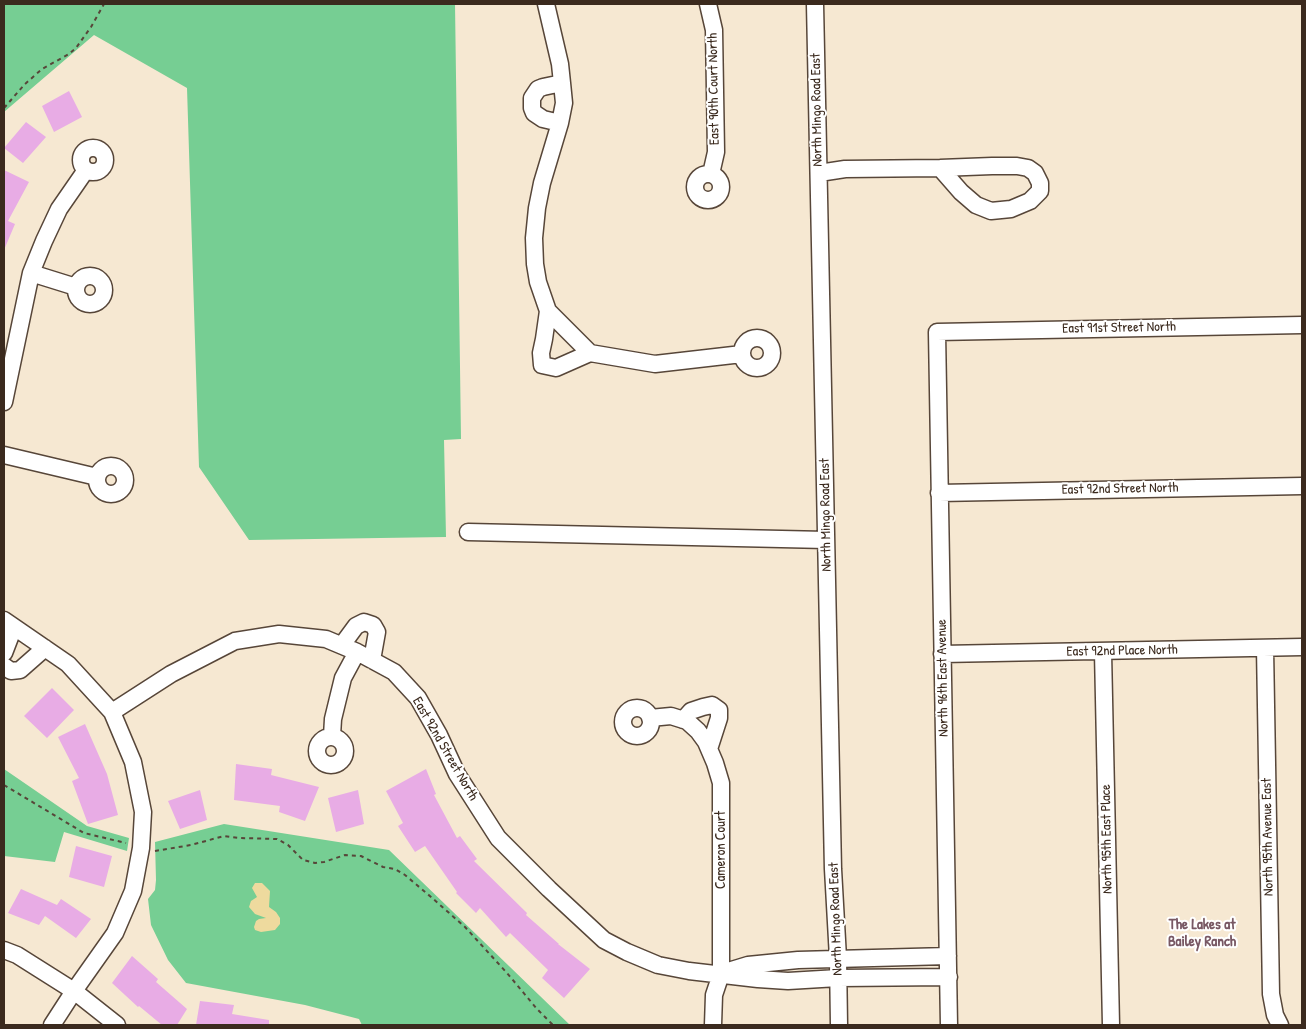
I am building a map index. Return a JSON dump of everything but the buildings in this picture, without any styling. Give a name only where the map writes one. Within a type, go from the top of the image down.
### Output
[{"type":"street","points":[[546,4],[560,64],[564,103],[539,200],[534,238],[535,264],[538,282],[548,311],[590,353]]},
{"type":"street","name":"East 90th Court North","points":[[708,4],[714,30],[716,152],[711,174]]},
{"type":"street","name":"North Mingo Road East","points":[[815,4],[833,869],[838,958],[839,1025]]},
{"type":"street","points":[[560,123],[543,120],[538,117],[531,103],[534,93],[538,89],[562,83]]},
{"type":"street","points":[[819,173],[845,169],[992,166],[1028,168],[1035,173],[1040,183],[1040,191],[1030,201],[1011,209],[991,211],[976,205],[961,192],[940,168]]},
{"type":"street","points":[[4,402],[32,273],[59,209],[86,170]]},
{"type":"street","points":[[32,273],[76,287]]},
{"type":"street","points":[[548,311],[541,352],[542,366],[556,368],[590,353],[655,364],[742,354]]},
{"type":"street","name":"East 91st Street North","points":[[937,332],[1302,325]]},
{"type":"street","name":"North 96th East Avenue","points":[[937,332],[949,1025]]},
{"type":"street","points":[[4,456],[97,477]]},
{"type":"street","name":"East 92nd Street North","points":[[939,493],[1302,486]]},
{"type":"street","points":[[468,532],[826,540]]},
{"type":"street","points":[[342,646],[356,626],[364,622],[373,624],[377,632],[372,660]]},
{"type":"street","points":[[4,653],[9,624],[68,664],[112,712],[132,762],[143,812],[141,848],[133,891],[115,933],[52,1025]]},
{"type":"street","name":"East 92nd Street North","points":[[112,712],[171,674],[235,641],[279,634],[326,639],[357,652],[394,672],[418,698],[439,735],[457,774],[498,838],[604,940],[658,965],[689,971],[758,979],[788,981],[949,976]]},
{"type":"street","name":"East 92nd Place North","points":[[942,654],[1302,647]]},
{"type":"street","points":[[4,666],[11,672],[20,670],[45,648]]},
{"type":"street","name":"North 95th Avenue East","points":[[1265,648],[1271,994],[1275,1015],[1280,1025]]},
{"type":"street","points":[[332,736],[333,719],[344,678],[357,652]]},
{"type":"street","name":"North 95th East Place","points":[[1103,652],[1111,1025]]},
{"type":"street","points":[[650,718],[671,716],[683,720],[691,711],[712,705],[719,710],[719,718],[709,749]]},
{"type":"street","name":"Cameron Court","points":[[683,720],[698,731],[709,749],[721,783],[721,974],[714,995],[713,1025]]},
{"type":"street","points":[[4,950],[17,955],[74,991],[116,1025]]},
{"type":"street","points":[[721,974],[748,965],[798,960],[948,956]]},
{"type":"path","points":[[4,108],[25,84],[42,69],[76,48],[87,34],[104,4]]},
{"type":"path","points":[[4,785],[84,833],[151,851],[191,845],[224,836],[276,839],[288,845],[303,860],[315,863],[345,855],[360,856],[383,868],[395,869],[405,875],[465,927],[553,1025]]},
{"type":"green space","points":[[4,4],[455,4],[461,439],[444,440],[446,537],[249,540],[199,467],[187,88],[94,35],[4,112]]},
{"type":"green space","points":[[4,769],[87,826],[129,838],[127,851],[64,832],[55,862],[4,856]]},
{"type":"green space","points":[[224,824],[389,850],[570,1025],[362,1025],[359,1019],[305,1005],[186,983],[168,960],[151,925],[148,899],[155,890],[155,842]]},
{"type":"sand","points":[[255,883],[262,883],[270,891],[269,907],[280,918],[280,924],[275,930],[261,932],[255,930],[256,921],[266,918],[255,914],[249,907],[251,901],[257,897],[252,888]]},
{"type":"district","name":"The Lakes at Bailey Ranch","points":[[1202,934]]}]
